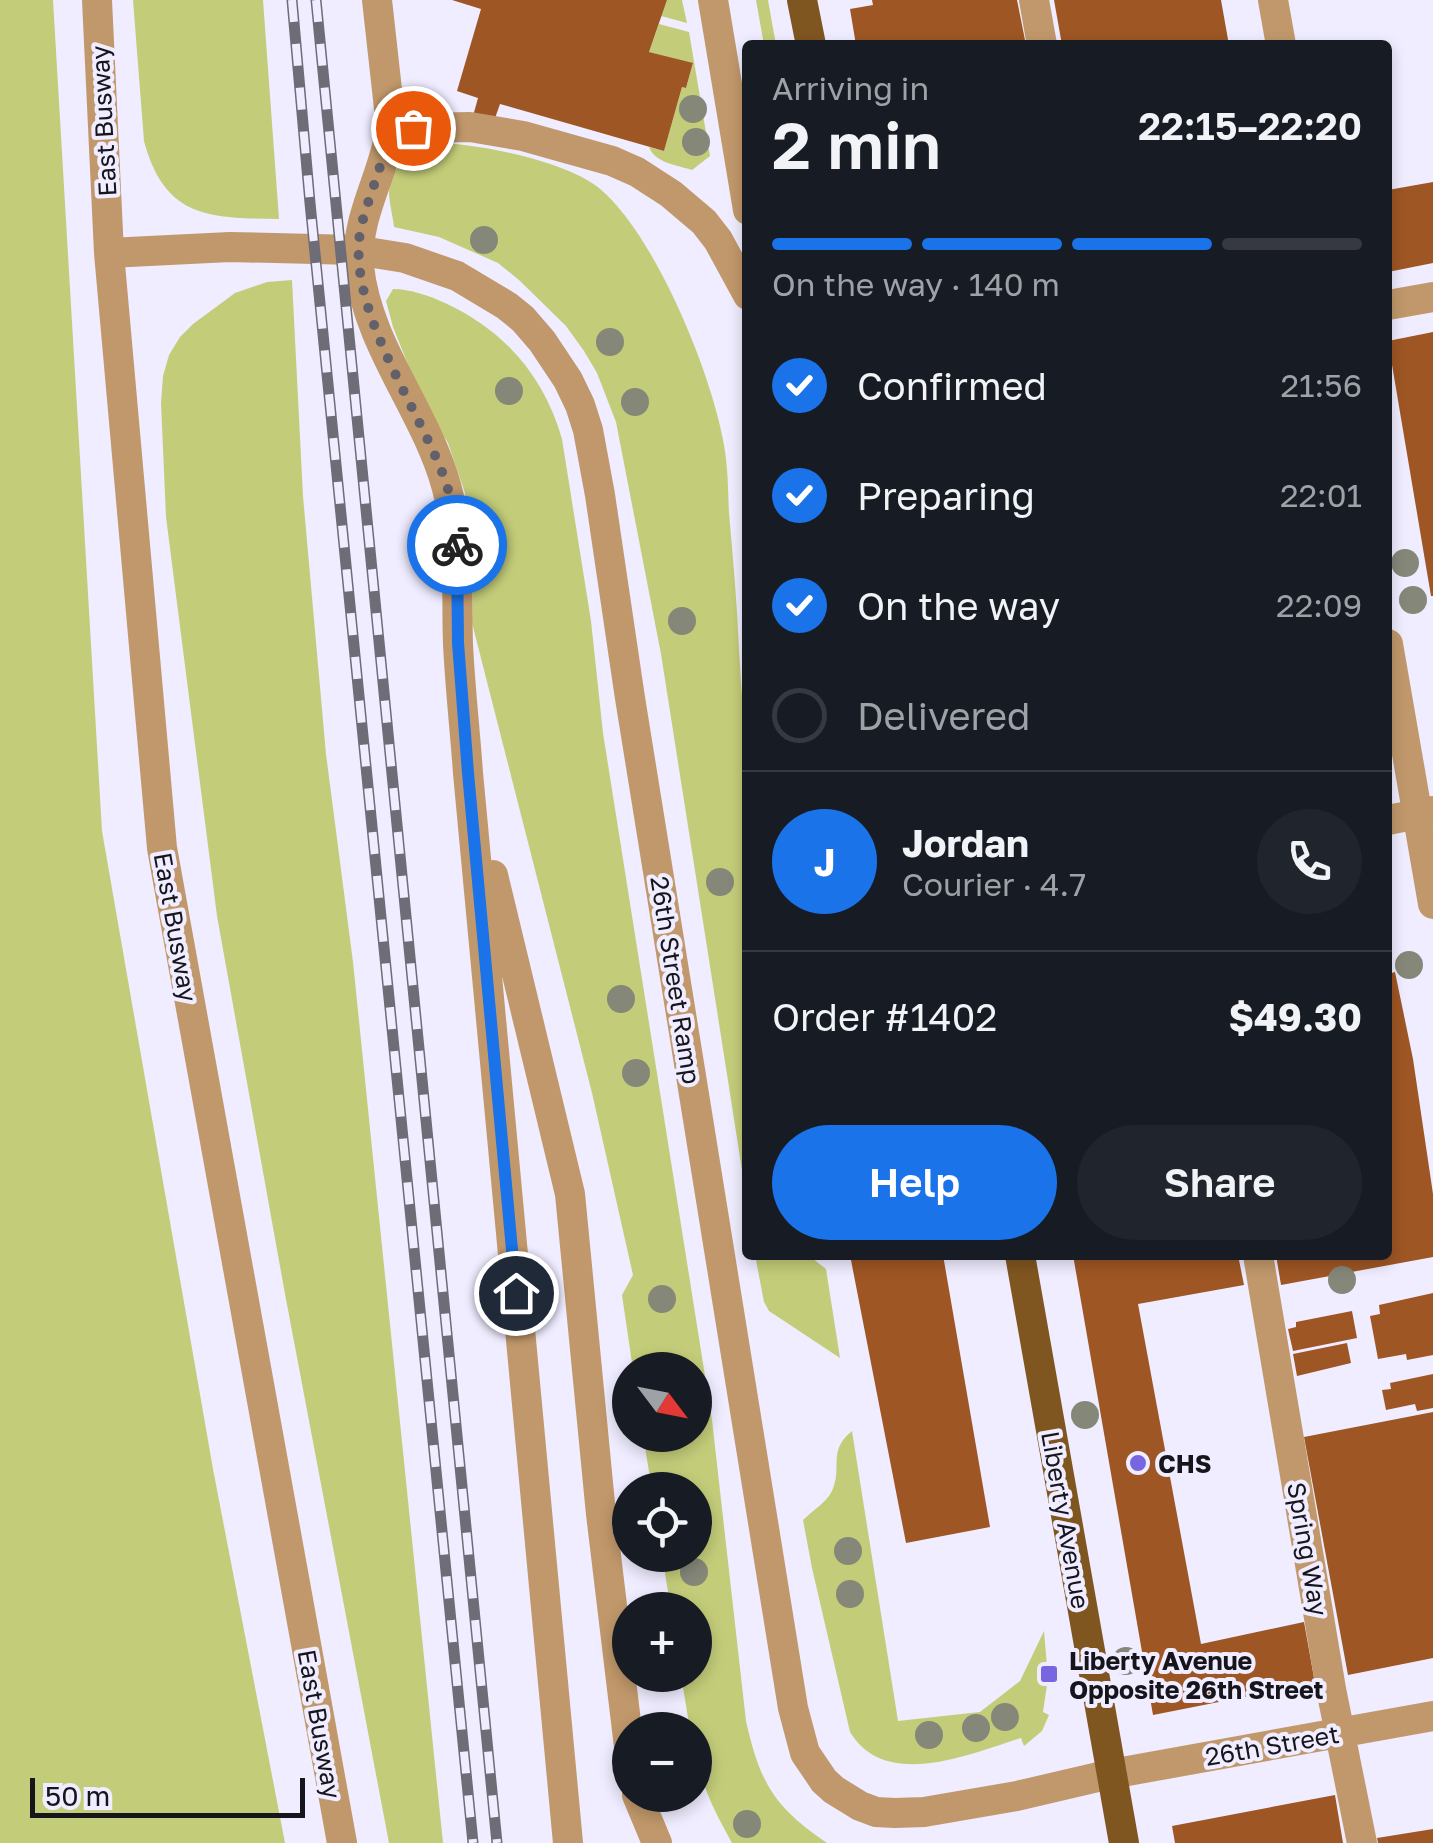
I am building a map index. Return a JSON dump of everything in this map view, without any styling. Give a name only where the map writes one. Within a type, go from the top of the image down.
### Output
[{"type":"main road","points":[[802,0],[809,40]]},
{"type":"main road","name":"Liberty Avenue","points":[[1021,1260],[1124,1843]]},
{"type":"street","name":"East Busway","points":[[98,0],[110,253],[162,848],[342,1843]]},
{"type":"street","points":[[377,0],[391,126],[364,216],[359,264],[363,293],[374,324],[445,479],[454,514],[468,773],[568,1843]]},
{"type":"street","points":[[712,0],[742,175]]},
{"type":"street","points":[[1034,0],[1041,40]]},
{"type":"street","points":[[1274,0],[1281,40]]},
{"type":"street","points":[[389,143],[413,128],[470,127],[523,136],[612,161],[671,194],[704,222],[742,284]]},
{"type":"street","name":"26th Street Ramp","points":[[110,253],[230,246],[355,250],[405,258],[457,276],[507,306],[542,341],[568,380],[588,430],[793,1708],[805,1753],[834,1790],[876,1812],[924,1812],[1111,1774]]},
{"type":"street","points":[[1392,303],[1433,296]]},
{"type":"street","points":[[1392,671],[1413,815],[1433,904]]},
{"type":"street","points":[[468,773],[570,1194],[625,1712]]},
{"type":"street","name":"Spring Way","points":[[1259,1260],[1362,1843]]},
{"type":"street","name":"26th Street","points":[[1111,1774],[1433,1716]]},
{"type":"street","points":[[644,1812],[657,1843]]},
{"type":"green space","points":[[0,0],[53,0],[102,831],[213,1469],[285,1843],[0,1843]]},
{"type":"green space","points":[[133,0],[263,0],[279,219],[232,217],[194,209],[164,186],[144,141]]},
{"type":"green space","points":[[667,0],[682,0],[687,23],[661,16]]},
{"type":"green space","points":[[756,0],[768,0],[775,40],[763,40]]},
{"type":"green space","points":[[659,24],[689,32],[710,156],[692,170],[661,160],[649,147],[664,151],[682,87],[686,88],[693,64],[649,52]]},
{"type":"green space","points":[[441,143],[523,156],[566,170],[599,188],[620,209],[660,271],[707,381],[727,470],[742,707],[742,1170],[661,654],[616,422],[584,351],[566,326],[519,280],[498,263],[439,237],[394,227],[390,182],[399,165],[422,148]]},
{"type":"green space","points":[[292,280],[303,496],[326,754],[353,962],[443,1843],[389,1843],[217,916],[166,517],[161,403],[169,355],[193,324],[235,293],[267,282]]},
{"type":"green space","points":[[393,289],[420,293],[486,327],[533,375],[562,439],[591,621],[603,733],[701,1352],[630,1352],[622,1295],[633,1275],[592,1093],[472,623],[473,567],[465,493],[448,443],[425,407],[386,301]]},
{"type":"green space","points":[[756,1260],[815,1260],[826,1269],[840,1358],[769,1311]]},
{"type":"green space","points":[[712,1420],[746,1721],[757,1761],[772,1792],[794,1817],[827,1843],[732,1843],[712,1804],[712,1712],[687,1712],[684,1692],[712,1692],[712,1592],[668,1592],[665,1572],[712,1572],[712,1472],[649,1472],[646,1452],[712,1452]]},
{"type":"green space","points":[[852,1431],[898,1721],[980,1712],[1020,1681],[1044,1631],[1048,1678],[1043,1712],[1049,1715],[1042,1731],[1024,1746],[1021,1738],[954,1759],[906,1764],[885,1760],[866,1750],[850,1732],[803,1520],[832,1491],[840,1445]]},
{"type":"building","points":[[452,0],[667,0],[649,52],[693,63],[664,151],[500,104],[494,121],[473,116],[478,98],[457,91],[481,9]]},
{"type":"building","points":[[872,0],[1017,0],[1025,40],[855,40],[850,9],[873,5]]},
{"type":"building","points":[[1054,0],[1221,0],[1228,40],[1061,40]]},
{"type":"building","points":[[1433,182],[1433,263],[1392,271],[1392,189]]},
{"type":"building","points":[[1433,332],[1433,596],[1392,365],[1392,340]]},
{"type":"building","points":[[1395,972],[1413,1059],[1433,1194],[1433,1257],[1281,1285],[1277,1260],[1392,1260]]},
{"type":"building","points":[[851,1260],[944,1260],[990,1527],[906,1543]]},
{"type":"building","name":"CHS","points":[[1074,1260],[1239,1260],[1244,1285],[1138,1304],[1201,1644],[1304,1622],[1315,1683],[1153,1715]]},
{"type":"building","points":[[1433,1293],[1433,1355],[1407,1360],[1406,1354],[1378,1359],[1370,1316],[1380,1314],[1379,1305]]},
{"type":"building","points":[[1352,1311],[1357,1338],[1293,1351],[1288,1329],[1296,1327],[1296,1322]]},
{"type":"building","points":[[1347,1343],[1351,1363],[1297,1376],[1293,1354]]},
{"type":"building","points":[[1433,1374],[1433,1408],[1417,1411],[1415,1404],[1386,1410],[1382,1390],[1391,1389],[1390,1383]]},
{"type":"building","points":[[1433,1412],[1433,1658],[1348,1675],[1304,1437]]},
{"type":"building","points":[[1335,1795],[1343,1843],[1175,1843],[1172,1826]]},
{"type":"building","points":[[1433,1829],[1433,1843],[1378,1843],[1377,1838]]},
{"type":"railway","points":[[292,0],[473,1843]]},
{"type":"railway","points":[[316,0],[497,1843]]},
{"type":"way so far","points":[[413,128],[389,143],[364,216],[359,264],[363,293],[374,324],[445,479],[457,545]]},
{"type":"place","name":"CHS","points":[[1138,1463]]},
{"type":"place","name":"Liberty Avenue Opposite 26th Street","points":[[1049,1674]]},
{"type":"route","points":[[457,545],[458,643],[468,773],[516,1293]]}]
